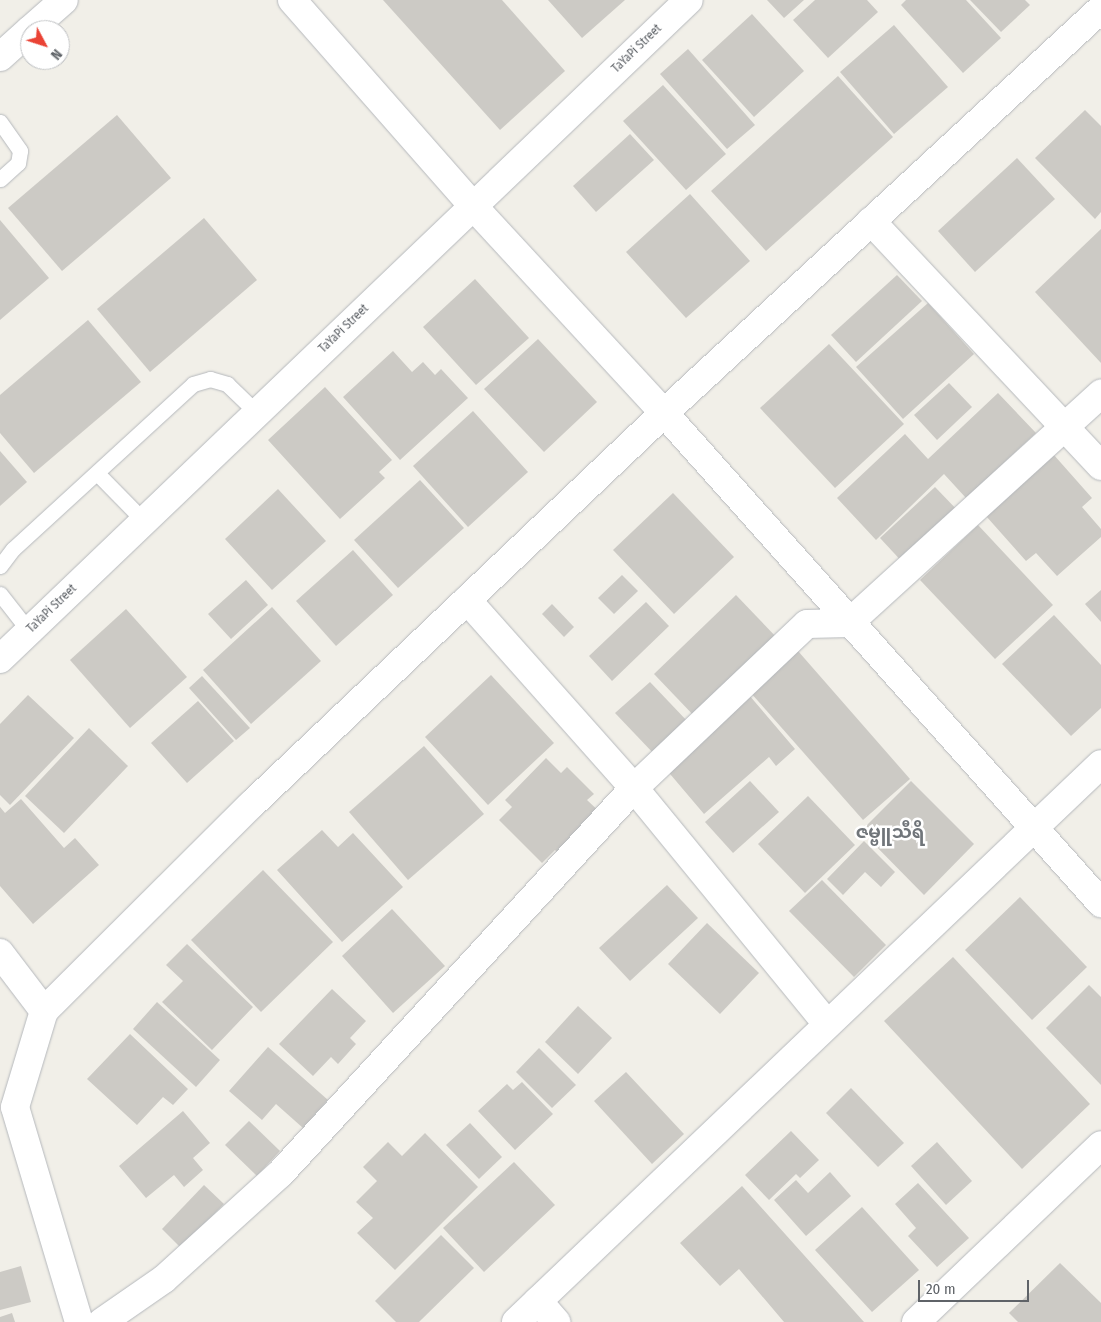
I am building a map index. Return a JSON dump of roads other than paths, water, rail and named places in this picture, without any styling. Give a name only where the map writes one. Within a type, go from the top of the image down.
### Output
[{"type":"street","points":[[41,20],[64,0]]},
{"type":"street","points":[[293,0],[473,206],[664,413],[849,623],[1101,903]]},
{"type":"street","name":"TaYaPi Street","points":[[0,659],[689,0]]},
{"type":"street","points":[[79,1322],[16,1107],[44,1012],[252,804],[664,413],[1101,9]]},
{"type":"street","points":[[0,56],[20,39]]},
{"type":"street","points":[[871,221],[1101,466]]},
{"type":"street","points":[[102,1322],[164,1279],[280,1174],[634,788],[807,624],[849,623],[1101,394]]},
{"type":"street","points":[[467,600],[634,788],[827,1024]]},
{"type":"street","points":[[516,1322],[1101,764]]},
{"type":"street","points":[[0,953],[44,1012]]},
{"type":"street","points":[[916,1322],[1101,1145]]},
{"type":"street","points":[[538,1301],[556,1322]]},
{"type":"lane","points":[[0,122],[20,151],[18,163],[0,179]]},
{"type":"lane","points":[[0,566],[13,549],[194,384],[210,380],[227,384],[256,413]]},
{"type":"lane","points":[[97,473],[144,521]]},
{"type":"lane","points":[[0,594],[28,631]]},
{"type":"district","name":"ဇမ္ဗူသီရိ","points":[[890,832]]}]
